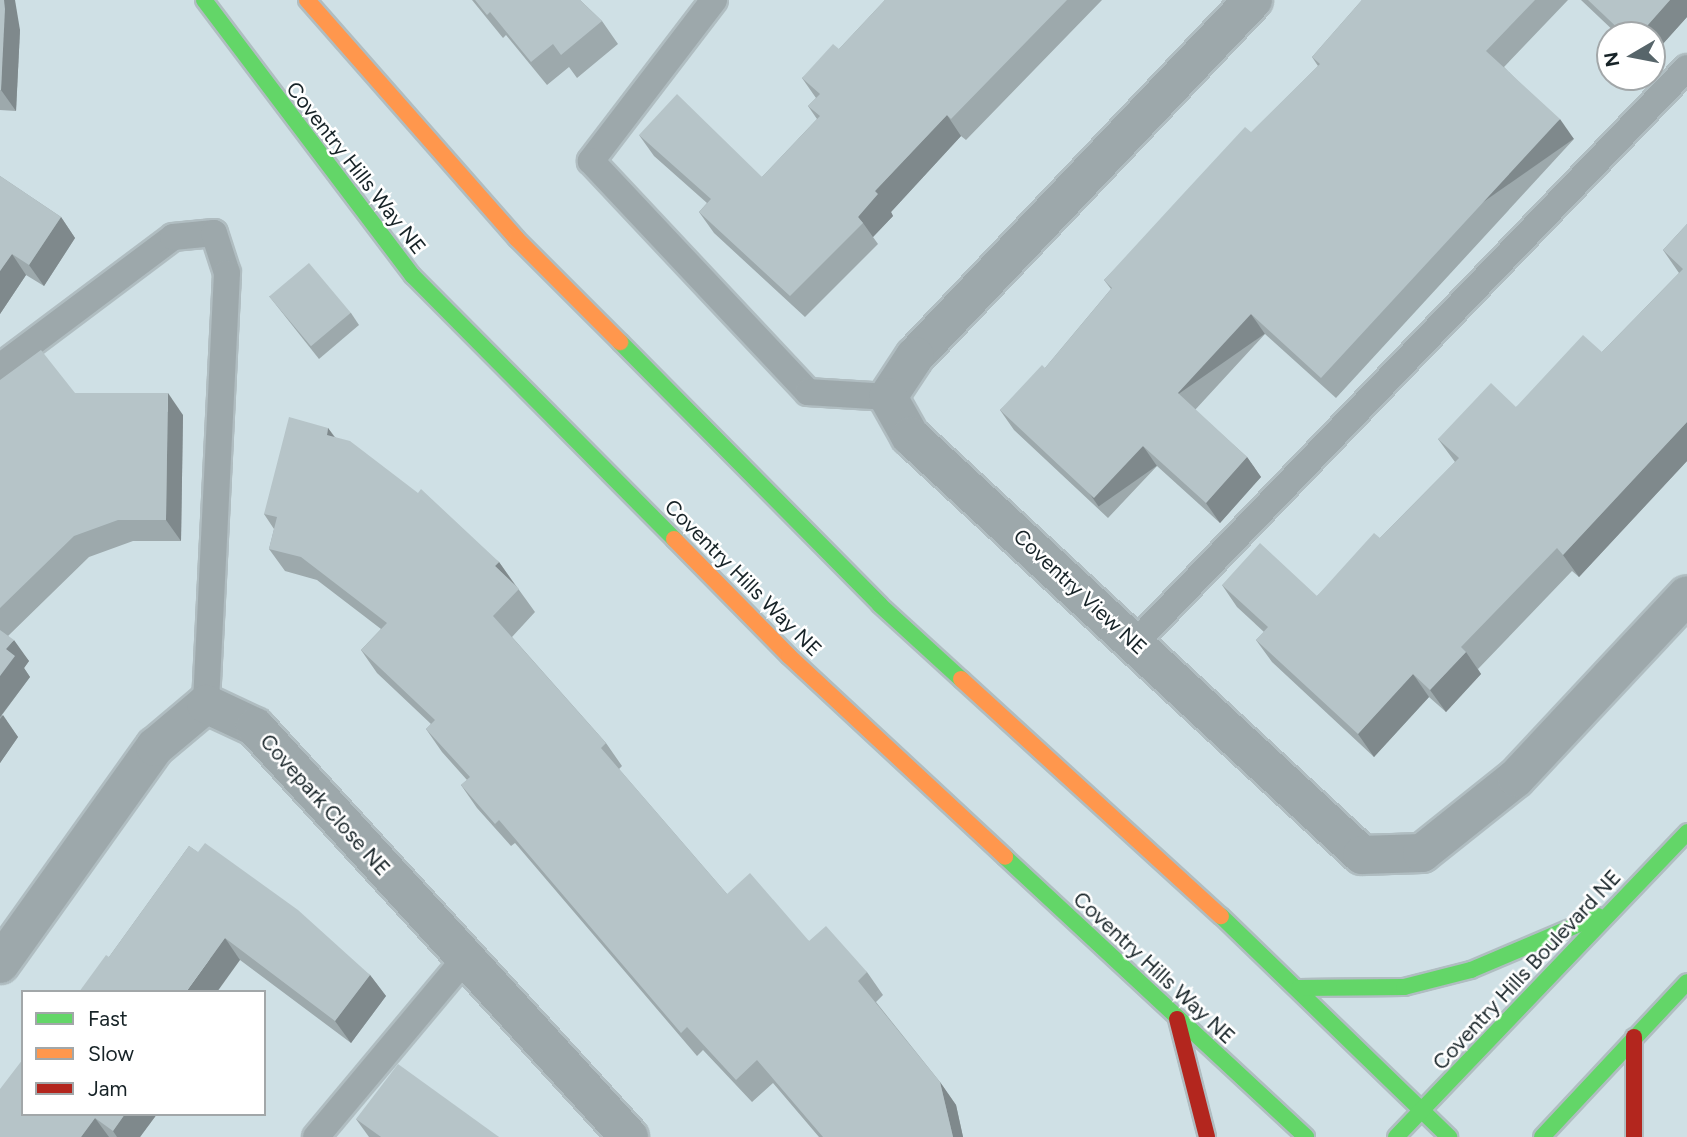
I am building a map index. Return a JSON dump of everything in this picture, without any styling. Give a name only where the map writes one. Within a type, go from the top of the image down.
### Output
[{"type":"street","name":"Coventry Hills Way NE","points":[[204,0],[413,276],[789,656],[1306,1137]]},
{"type":"street","points":[[307,0],[517,239],[880,605],[1299,988],[1420,1113],[1449,1137]]},
{"type":"street","points":[[888,397],[915,356],[1253,0]]},
{"type":"street","name":"Coventry View NE","points":[[888,397],[910,436],[1362,855],[1422,853],[1516,778],[1687,595]]},
{"type":"street","points":[[0,964],[155,747],[206,705]]},
{"type":"street","name":"Covepark Close NE","points":[[206,705],[255,727],[629,1137]]},
{"type":"street","name":"Coventry Hills Boulevard NE","points":[[1396,1137],[1687,832]]},
{"type":"street","points":[[1299,988],[1404,987],[1471,971],[1613,910]]},
{"type":"street","points":[[1542,1137],[1687,982]]},
{"type":"street","points":[[1177,1019],[1207,1137]]},
{"type":"street","points":[[1634,1037],[1634,1137]]},
{"type":"lane","points":[[714,0],[591,161],[808,392],[888,397]]},
{"type":"lane","points":[[1135,643],[1687,68]]},
{"type":"lane","points":[[0,366],[173,237],[214,233],[227,273],[206,705]]},
{"type":"lane","points":[[317,1137],[465,959]]},
{"type":"building","points":[[0,0],[4,0],[5,9],[1,90],[0,90]]},
{"type":"building","points":[[475,0],[580,0],[602,21],[561,55],[553,44],[531,62],[490,12],[487,15]]},
{"type":"building","points":[[885,0],[1067,0],[951,119],[947,115],[875,191],[878,194],[858,217],[863,223],[790,296],[699,212],[711,199],[639,135],[677,94],[762,177],[820,116],[808,106],[820,94],[802,78],[833,44],[839,49]]},
{"type":"building","points":[[1362,0],[1535,0],[1486,51],[1560,119],[1321,378],[1251,314],[1178,393],[1247,457],[1206,503],[1143,446],[1094,498],[1000,410],[1042,365],[1045,368],[1112,288],[1104,280],[1183,194],[1245,127],[1251,132],[1320,64],[1312,57]]},
{"type":"building","points":[[1588,0],[1670,0],[1651,21],[1610,21]]},
{"type":"building","points":[[0,176],[61,217],[29,265],[12,254],[0,271]]},
{"type":"building","points":[[1687,224],[1687,422],[1563,555],[1557,548],[1461,647],[1466,652],[1430,690],[1413,674],[1358,734],[1256,640],[1268,627],[1222,585],[1260,543],[1317,596],[1374,533],[1380,538],[1459,458],[1438,439],[1491,383],[1516,407],[1583,335],[1602,352],[1683,269],[1663,250]]},
{"type":"building","points":[[309,263],[351,313],[311,346],[269,296]]},
{"type":"building","points":[[41,350],[75,393],[168,393],[166,520],[118,520],[74,536],[0,608],[0,380]]},
{"type":"building","points":[[289,417],[328,428],[327,435],[350,441],[418,493],[421,489],[499,562],[495,566],[519,589],[493,616],[606,743],[601,748],[727,894],[750,873],[809,941],[826,926],[867,972],[858,981],[940,1082],[953,1137],[823,1137],[757,1060],[736,1080],[687,1027],[681,1033],[499,820],[495,824],[461,785],[470,777],[426,729],[435,720],[361,650],[387,623],[301,557],[269,549],[277,517],[264,514]]},
{"type":"building","points":[[0,630],[14,640],[6,649],[15,656],[0,676]]},
{"type":"building","points":[[205,843],[298,910],[370,975],[335,1021],[225,938],[187,990],[80,990],[106,955],[109,957],[189,846],[198,852]]},
{"type":"building","points":[[21,1062],[21,1116],[124,1116],[113,1131],[95,1118],[81,1137],[0,1137],[0,1089]]},
{"type":"building","points":[[398,1064],[499,1137],[381,1137],[356,1119]]},
{"type":"traffic: fast","points":[[204,0],[413,276],[674,539]]},
{"type":"traffic: fast","points":[[620,342],[880,605],[961,679]]},
{"type":"traffic: fast","points":[[1396,1137],[1687,832]]},
{"type":"traffic: fast","points":[[1005,857],[1306,1137]]},
{"type":"traffic: fast","points":[[1221,916],[1449,1137]]},
{"type":"traffic: fast","points":[[1299,988],[1404,987],[1471,970],[1598,916]]},
{"type":"traffic: fast","points":[[1542,1137],[1687,982]]},
{"type":"traffic: slow","points":[[307,0],[517,239],[620,342]]},
{"type":"traffic: slow","points":[[674,539],[789,656],[1005,857]]},
{"type":"traffic: slow","points":[[961,679],[1221,916]]},
{"type":"traffic: jam","points":[[1177,1019],[1207,1137]]},
{"type":"traffic: jam","points":[[1634,1037],[1634,1137]]}]
